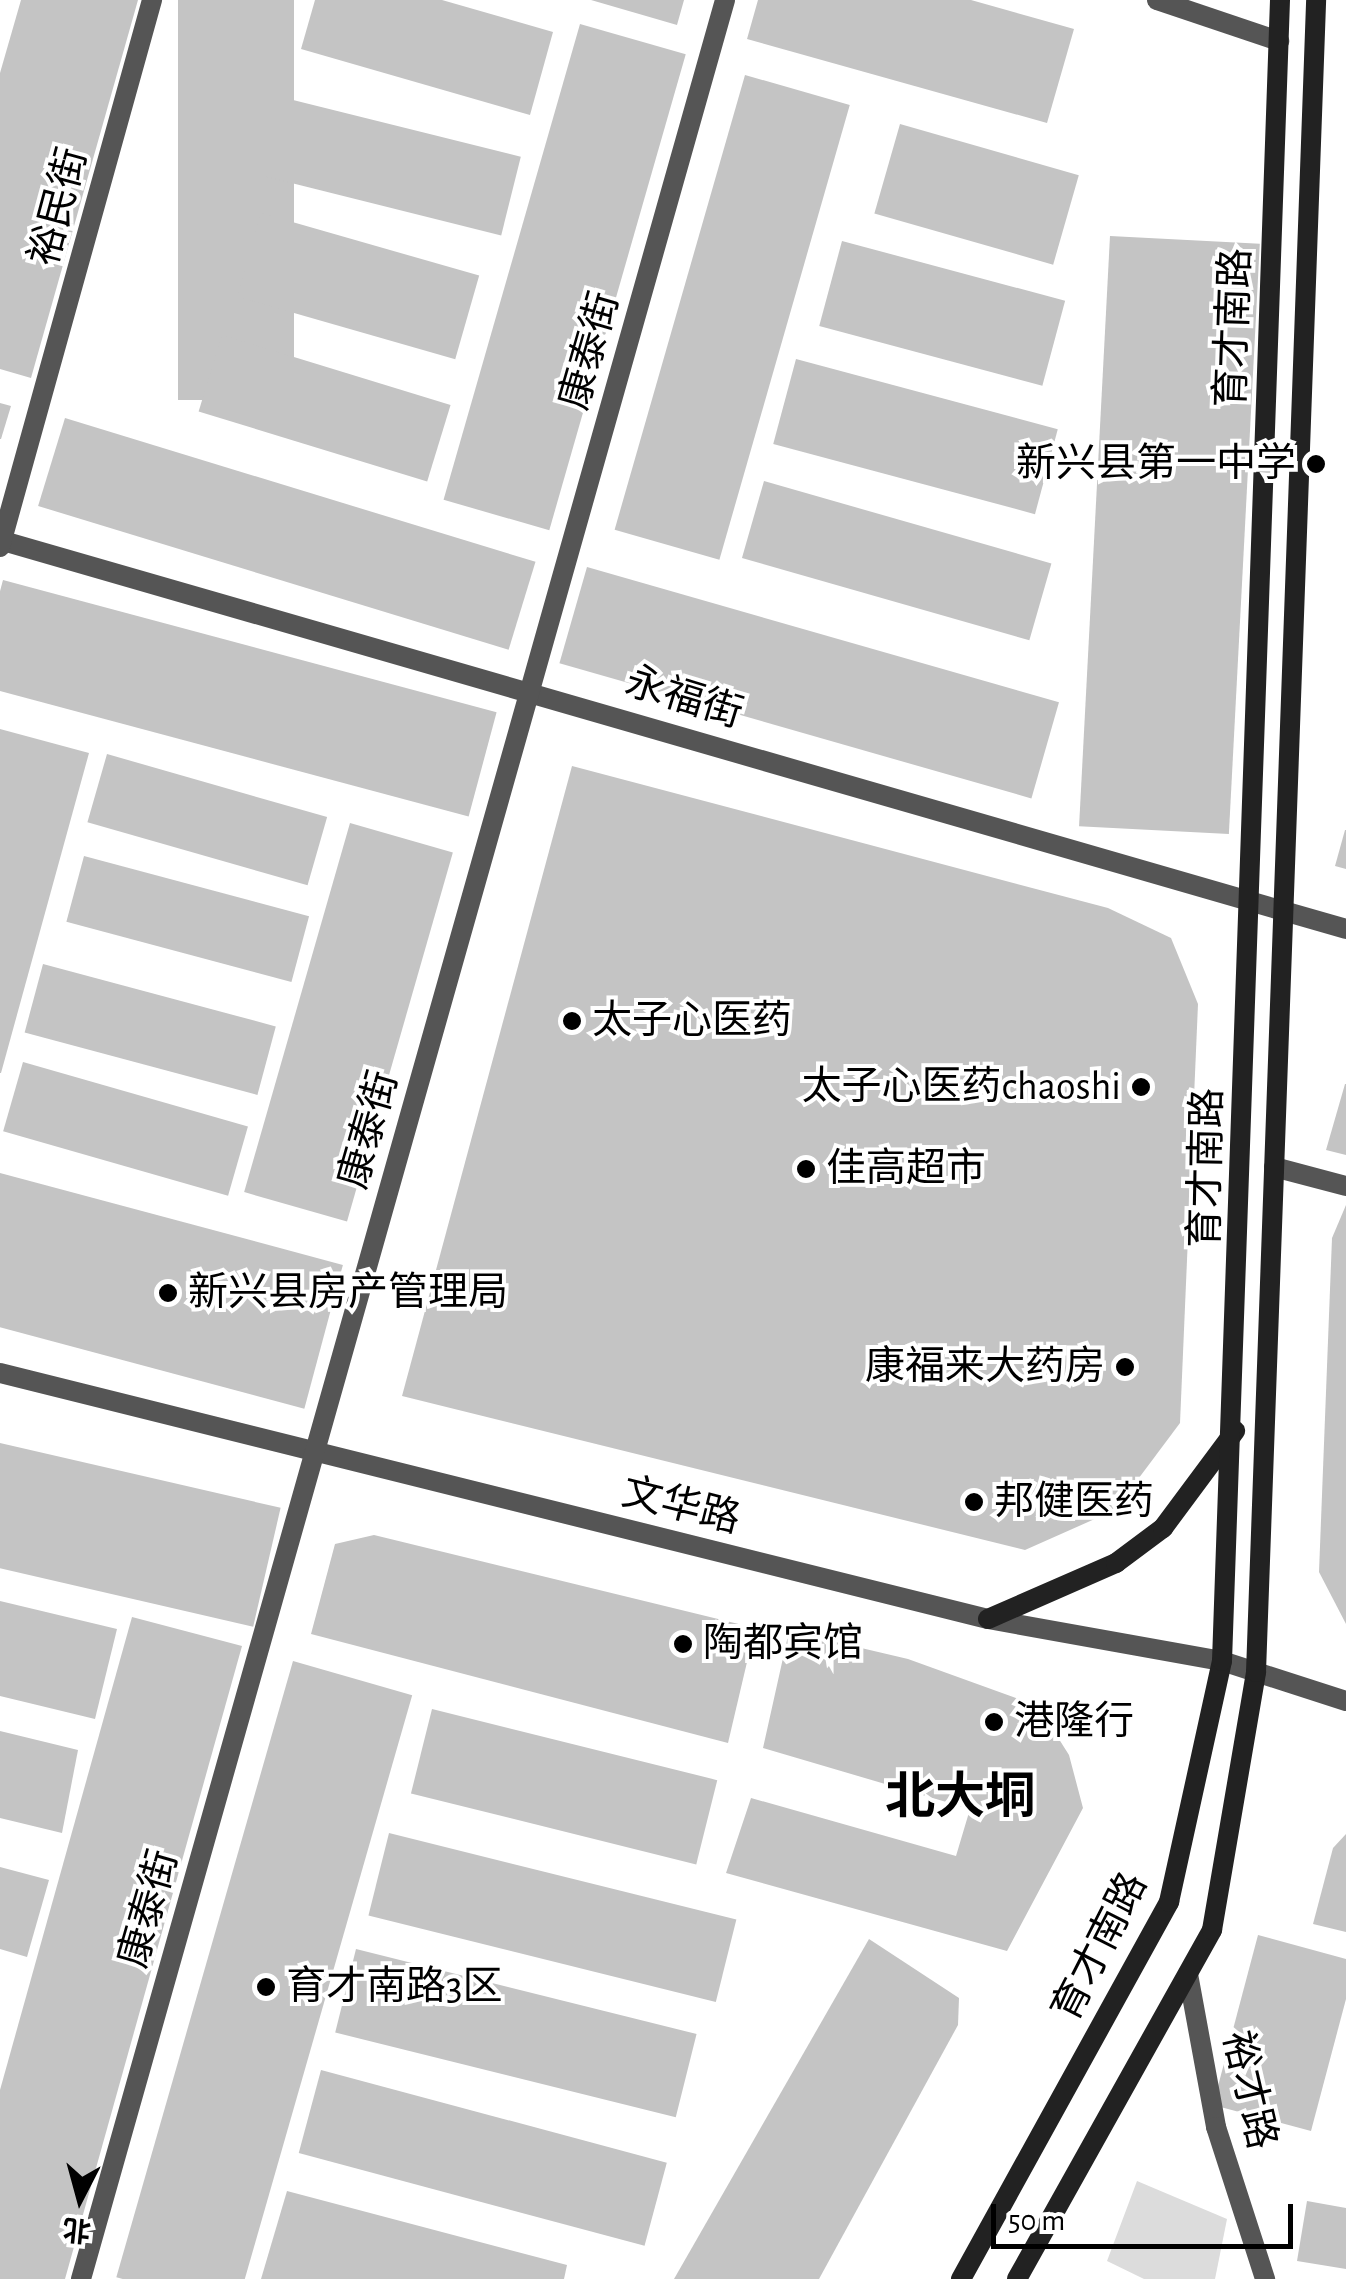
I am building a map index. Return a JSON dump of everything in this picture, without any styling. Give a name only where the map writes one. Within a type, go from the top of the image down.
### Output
[{"type":"street","name":"裕民街","points":[[1,543],[152,0]]},
{"type":"street","name":"康泰街","points":[[80,2279],[726,0]]},
{"type":"street","points":[[1157,0],[1278,41]]},
{"type":"street","name":"育才南路","points":[[961,2279],[1169,1902],[1222,1661],[1236,1429],[1249,902],[1280,0]]},
{"type":"street","name":"育才南路","points":[[1017,2279],[1212,1930],[1256,1672],[1316,0]]},
{"type":"street","name":"永福街","points":[[1,543],[530,689],[1346,929]]},
{"type":"street","points":[[1274,1167],[1346,1186]]},
{"type":"street","name":"文华路","points":[[0,1372],[988,1619],[1222,1661],[1346,1701]]},
{"type":"street","points":[[988,1619],[1116,1563],[1163,1528],[1236,1429]]},
{"type":"street","name":"裕才路","points":[[1188,1974],[1216,2127],[1265,2279]]},
{"type":"shaded area","points":[[1137,2181],[1227,2219],[1215,2279],[1144,2279],[1107,2261]]},
{"type":"building","points":[[21,0],[138,0],[31,378],[0,369],[0,73]]},
{"type":"building","points":[[178,0],[294,0],[294,400],[178,400]]},
{"type":"building","points":[[315,0],[442,0],[553,32],[530,115],[301,49]]},
{"type":"building","points":[[591,0],[684,0],[677,25]]},
{"type":"building","points":[[758,0],[971,0],[1074,29],[1047,123],[747,39]]},
{"type":"building","points":[[580,24],[686,54],[549,530],[444,500]]},
{"type":"building","points":[[745,75],[850,105],[719,560],[615,530]]},
{"type":"building","points":[[285,98],[521,157],[501,235],[265,177]]},
{"type":"building","points":[[900,124],[1079,175],[1053,265],[874,213]]},
{"type":"building","points":[[261,213],[479,276],[455,359],[237,297]]},
{"type":"building","points":[[1110,236],[1260,244],[1229,834],[1079,826]]},
{"type":"building","points":[[842,241],[1065,301],[1042,386],[819,326]]},
{"type":"building","points":[[222,335],[451,405],[427,481],[199,412]]},
{"type":"building","points":[[796,359],[1058,429],[1035,514],[773,444]]},
{"type":"building","points":[[0,403],[11,406],[1,439],[0,439]]},
{"type":"building","points":[[65,418],[536,562],[509,650],[38,506]]},
{"type":"building","points":[[764,481],[1051,563],[1029,640],[742,558]]},
{"type":"building","points":[[587,567],[1059,702],[1031,798],[559,663]]},
{"type":"building","points":[[3,580],[497,712],[469,817],[0,691]]},
{"type":"building","points":[[0,729],[89,753],[1,1073],[0,1073]]},
{"type":"building","points":[[107,754],[327,817],[308,885],[87,822]]},
{"type":"building","points":[[572,766],[1108,908],[1171,938],[1198,1004],[1180,1423],[1115,1510],[1025,1550],[402,1396]]},
{"type":"building","points":[[350,823],[453,852],[347,1222],[244,1192]]},
{"type":"building","points":[[1346,830],[1346,869],[1335,866]]},
{"type":"building","points":[[84,856],[309,916],[291,982],[66,922]]},
{"type":"building","points":[[43,964],[276,1026],[257,1095],[25,1033]]},
{"type":"building","points":[[23,1062],[248,1126],[228,1196],[3,1131]]},
{"type":"building","points":[[1346,1084],[1346,1155],[1326,1150]]},
{"type":"building","name":"新兴县房产管理局","points":[[0,1173],[343,1265],[304,1409],[0,1327]]},
{"type":"building","points":[[1346,1205],[1346,1624],[1319,1572],[1332,1238]]},
{"type":"building","points":[[0,1443],[281,1508],[253,1627],[0,1568]]},
{"type":"building","points":[[374,1535],[755,1628],[728,1743],[311,1634],[335,1544]]},
{"type":"building","points":[[0,1601],[117,1629],[95,1719],[0,1696]]},
{"type":"building","points":[[132,1617],[242,1646],[65,2279],[0,2279],[0,2090]]},
{"type":"building","points":[[789,1631],[908,1659],[1038,1706],[1069,1755],[1083,1808],[1007,1951],[726,1873],[751,1798],[956,1856],[970,1809],[763,1748]]},
{"type":"building","name":"育才南路3区","points":[[293,1661],[412,1695],[245,2279],[116,2277]]},
{"type":"building","points":[[432,1709],[717,1780],[696,1865],[411,1793]]},
{"type":"building","points":[[0,1731],[78,1750],[62,1833],[0,1818]]},
{"type":"building","points":[[389,1833],[736,1920],[716,2002],[368,1915]]},
{"type":"building","points":[[1346,1834],[1346,1932],[1313,1924],[1333,1848]]},
{"type":"building","points":[[0,1867],[49,1880],[27,1957],[0,1949]]},
{"type":"building","points":[[1258,1935],[1346,1959],[1346,1999],[1311,2131],[1213,2105]]},
{"type":"building","points":[[869,1939],[959,1998],[958,2025],[819,2279],[674,2279]]},
{"type":"building","points":[[356,1949],[697,2034],[676,2117],[335,2032]]},
{"type":"building","points":[[321,2070],[667,2163],[645,2246],[299,2153]]},
{"type":"building","points":[[287,2191],[567,2265],[564,2279],[261,2279]]},
{"type":"building","points":[[1307,2201],[1346,2208],[1346,2269],[1297,2261]]},
{"type":"place","name":"新兴县第一中学","points":[[1316,464]]},
{"type":"place","name":"太子心医药","points":[[572,1021]]},
{"type":"place","name":"太子心医药chaoshi","points":[[1141,1087]]},
{"type":"place","name":"佳高超市","points":[[806,1169]]},
{"type":"place","name":"新兴县房产管理局","points":[[168,1293]]},
{"type":"place","name":"康福来大药房","points":[[1125,1367]]},
{"type":"place","name":"邦健医药","points":[[974,1502]]},
{"type":"place","name":"陶都宾馆","points":[[683,1644]]},
{"type":"place","name":"港隆行","points":[[994,1722]]},
{"type":"place","name":"育才南路3区","points":[[266,1987]]},
{"type":"district","name":"北大垌","points":[[960,1799]]}]
